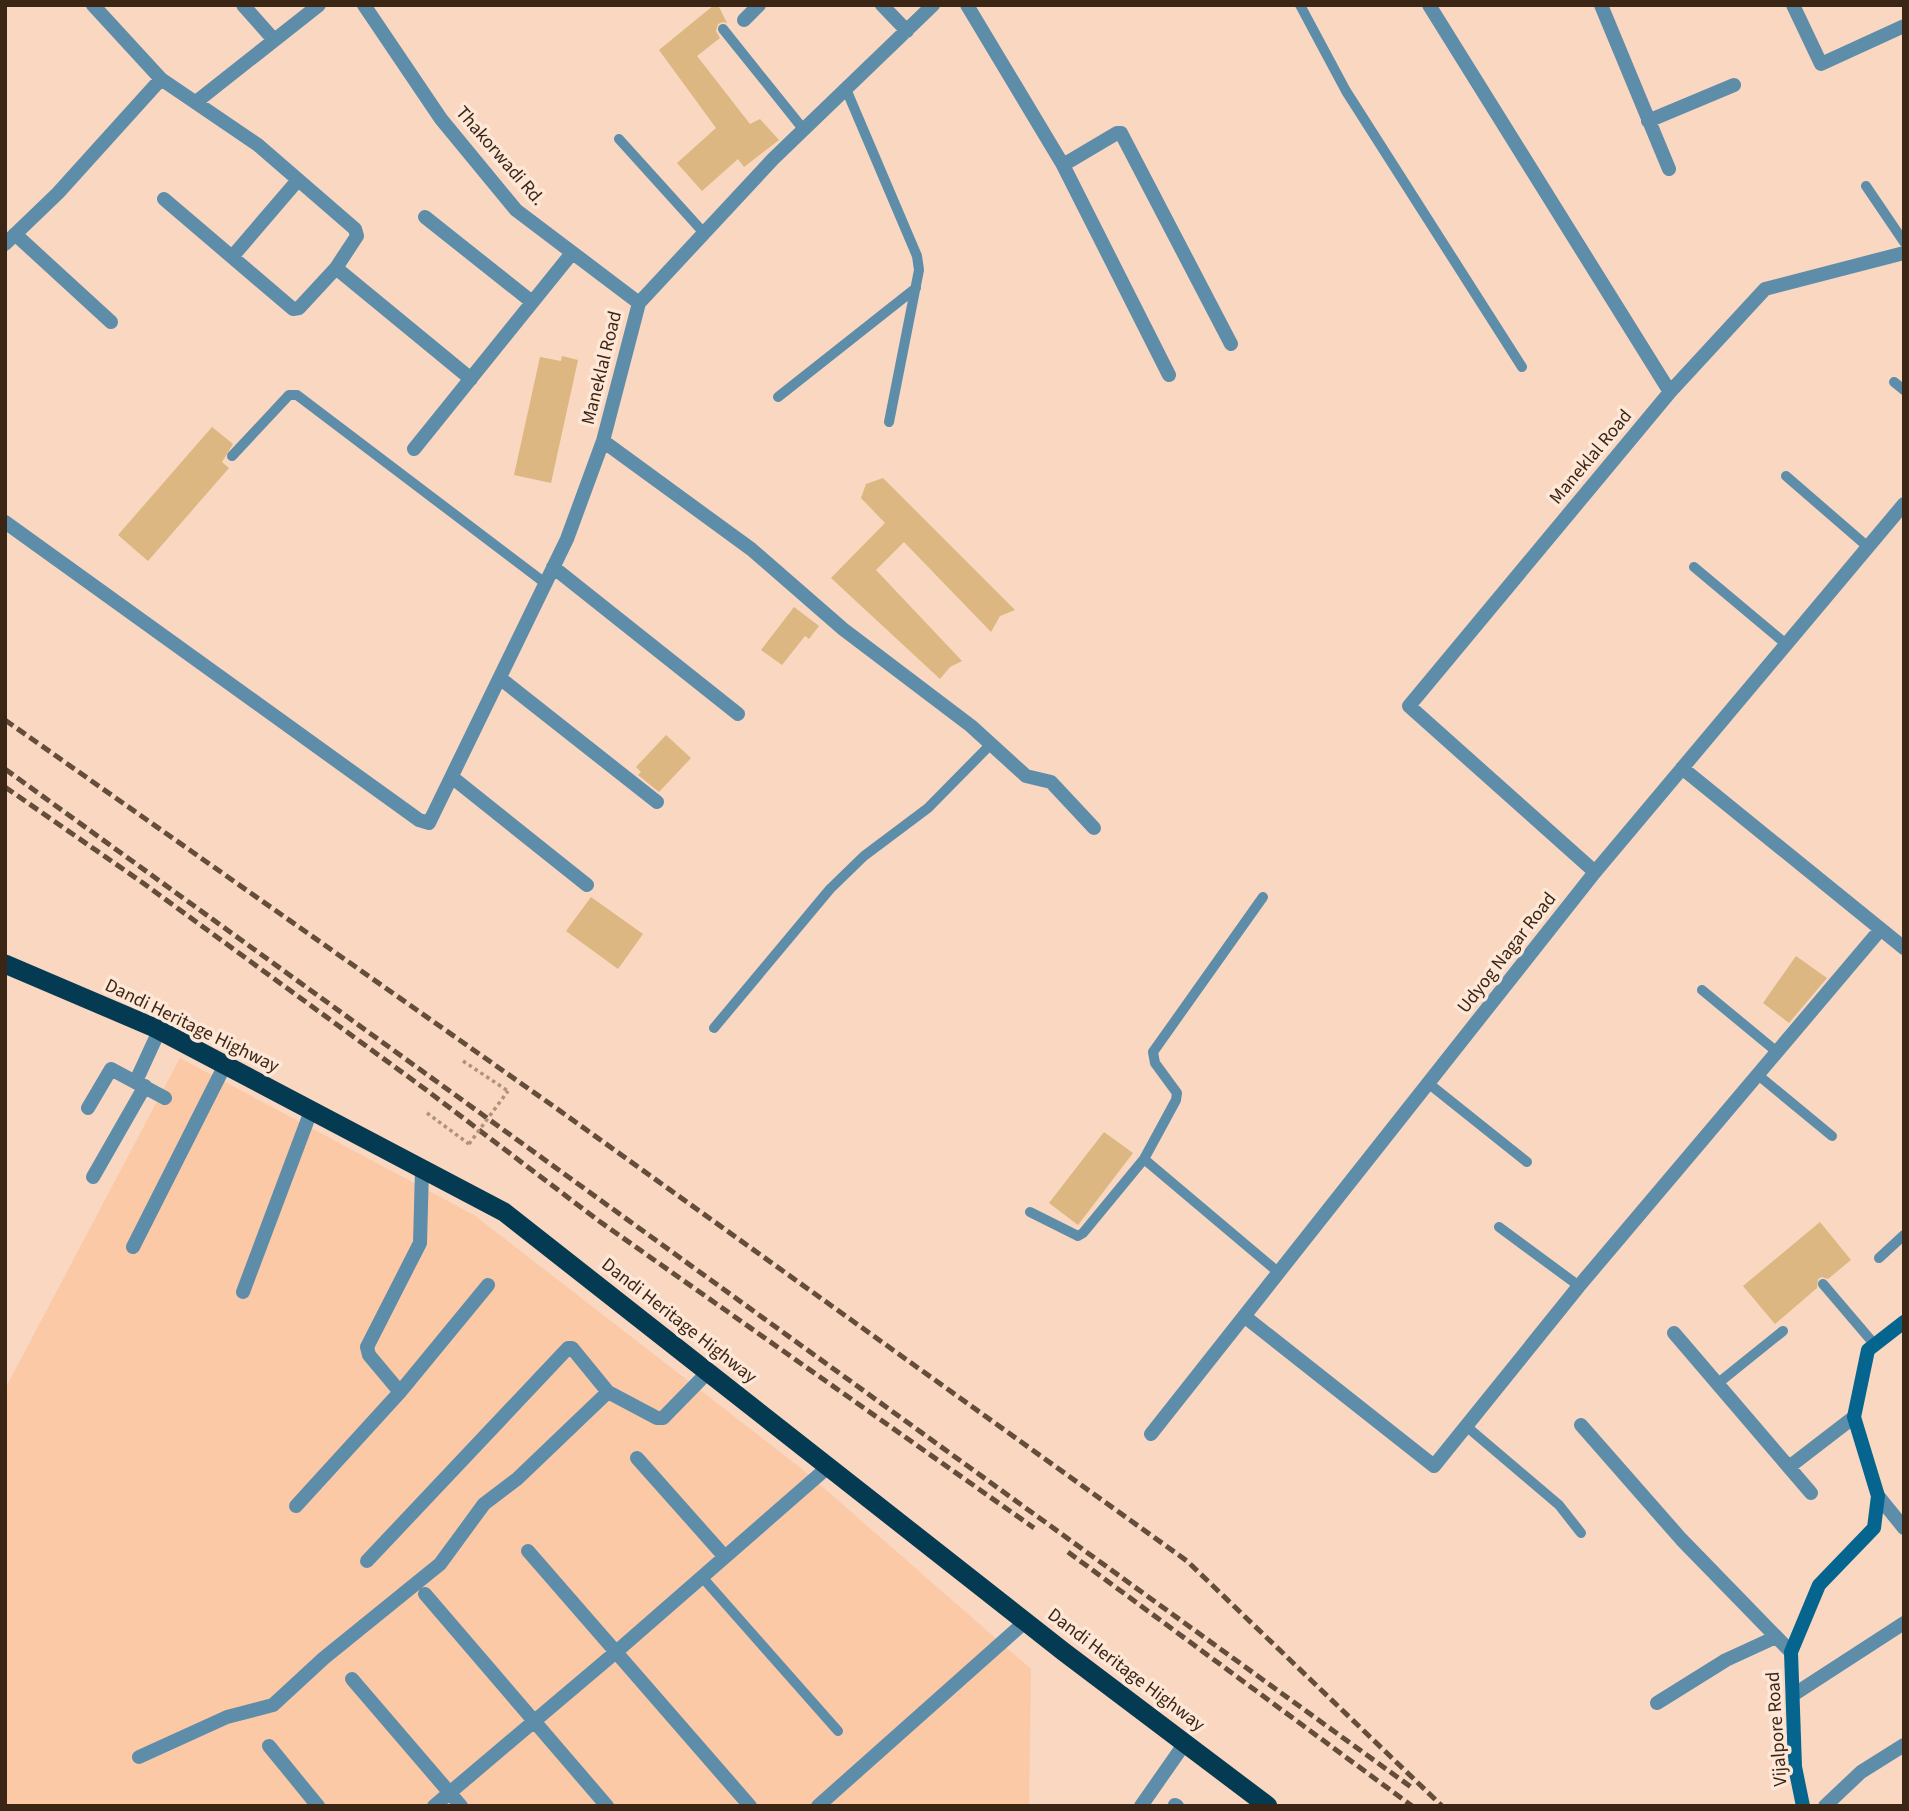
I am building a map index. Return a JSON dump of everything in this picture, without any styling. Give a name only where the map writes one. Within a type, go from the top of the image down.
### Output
[{"type":"highway","name":"Dandi Heritage Highway","points":[[5,964],[159,1031],[504,1212],[1261,1804]]},
{"type":"main road","name":"Vijalpore Road","points":[[1803,1806],[1795,1767],[1791,1652],[1819,1585],[1874,1528],[1878,1496],[1854,1417],[1868,1350],[1902,1326]]},
{"type":"street","points":[[93,5],[160,79],[248,138],[299,180],[358,233],[358,236],[336,268],[296,310],[164,199]]},
{"type":"street","points":[[243,5],[274,40]]},
{"type":"street","points":[[195,102],[319,5]]},
{"type":"street","name":"Thakorwadi Rd.","points":[[364,5],[441,119],[516,210],[639,303]]},
{"type":"street","points":[[744,20],[760,5]]},
{"type":"street","points":[[882,5],[907,31]]},
{"type":"street","name":"Maneklal Road","points":[[5,522],[419,820],[429,823],[567,538],[603,441],[639,303],[804,130],[933,5]]},
{"type":"street","points":[[967,5],[1063,165],[1169,375]]},
{"type":"street","points":[[1429,5],[1670,392],[1765,289],[1904,253]]},
{"type":"street","points":[[1601,5],[1669,169]]},
{"type":"street","points":[[1793,5],[1821,64],[1904,26]]},
{"type":"street","points":[[111,322],[10,239],[58,193],[160,79]]},
{"type":"street","points":[[1648,121],[1734,85]]},
{"type":"street","points":[[1063,165],[1121,133],[1231,344]]},
{"type":"street","points":[[232,257],[299,180]]},
{"type":"street","points":[[425,217],[533,302]]},
{"type":"street","points":[[414,449],[572,253]]},
{"type":"street","points":[[336,268],[471,379]]},
{"type":"street","name":"Maneklal Road","points":[[1595,872],[1409,706],[1670,392]]},
{"type":"street","points":[[603,441],[743,542],[843,629],[965,721],[1026,776],[1051,782],[1094,828]]},
{"type":"street","name":"Udyog Nagar Road","points":[[1151,1434],[1595,872],[1904,504]]},
{"type":"street","points":[[553,567],[737,714]]},
{"type":"street","points":[[500,679],[657,802]]},
{"type":"street","points":[[1682,768],[1904,948]]},
{"type":"street","points":[[453,778],[587,885]]},
{"type":"street","points":[[1244,1316],[1434,1466],[1579,1286],[1880,930]]},
{"type":"street","points":[[93,1177],[141,1084],[159,1031]]},
{"type":"street","points":[[133,1247],[225,1065]]},
{"type":"street","points":[[88,1108],[111,1069],[165,1098]]},
{"type":"street","points":[[243,1292],[311,1111]]},
{"type":"street","points":[[400,1391],[369,1355],[368,1347],[421,1243],[422,1169]]},
{"type":"street","points":[[296,1506],[400,1391],[488,1285]]},
{"type":"street","points":[[1674,1333],[1811,1493]]},
{"type":"street","points":[[367,1561],[568,1348],[572,1348],[608,1392],[657,1418],[663,1418],[708,1372]]},
{"type":"street","points":[[139,1757],[227,1717],[273,1705],[324,1658],[440,1564],[484,1504],[517,1479],[608,1392]]},
{"type":"street","points":[[1789,1466],[1854,1417]]},
{"type":"street","points":[[1581,1425],[1688,1547],[1791,1652]]},
{"type":"street","points":[[637,1458],[725,1557]]},
{"type":"street","points":[[434,1806],[828,1467]]},
{"type":"street","points":[[1878,1496],[1904,1528]]},
{"type":"street","points":[[528,1551],[750,1806]]},
{"type":"street","points":[[425,1594],[607,1806]]},
{"type":"street","points":[[818,1806],[1025,1622]]},
{"type":"street","points":[[1793,1695],[1904,1623]]},
{"type":"street","points":[[1657,1703],[1726,1660],[1776,1637]]},
{"type":"street","points":[[352,1679],[461,1806]]},
{"type":"street","points":[[1141,1806],[1185,1743]]},
{"type":"street","points":[[1825,1806],[1861,1772],[1904,1745]]},
{"type":"street","points":[[270,1746],[318,1806]]},
{"type":"lane","points":[[1300,5],[1346,91],[1522,367]]},
{"type":"lane","points":[[723,29],[804,130]]},
{"type":"lane","points":[[846,89],[917,256],[919,270],[889,422]]},
{"type":"lane","points":[[619,139],[704,233]]},
{"type":"lane","points":[[1866,186],[1904,242]]},
{"type":"lane","points":[[778,397],[916,288]]},
{"type":"lane","points":[[1894,382],[1904,390]]},
{"type":"lane","points":[[232,456],[289,395],[297,395],[545,583]]},
{"type":"lane","points":[[1786,476],[1868,547]]},
{"type":"lane","points":[[1694,567],[1786,644]]},
{"type":"lane","points":[[714,1028],[830,889],[864,856],[928,808],[991,744]]},
{"type":"lane","points":[[1030,1212],[1074,1235],[1083,1233],[1144,1159],[1176,1100],[1177,1093],[1155,1063],[1153,1052],[1263,897]]},
{"type":"lane","points":[[1702,990],[1777,1052]]},
{"type":"lane","points":[[1758,1075],[1832,1136]]},
{"type":"lane","points":[[1428,1083],[1527,1162]]},
{"type":"lane","points":[[1144,1159],[1278,1272]]},
{"type":"lane","points":[[1499,1227],[1579,1286]]},
{"type":"lane","points":[[1879,1258],[1904,1236]]},
{"type":"lane","points":[[1823,1284],[1875,1345]]},
{"type":"lane","points":[[1717,1384],[1783,1331]]},
{"type":"lane","points":[[1466,1426],[1559,1505],[1581,1533]]},
{"type":"lane","points":[[702,1577],[838,1731]]},
{"type":"path","points":[[427,1113],[469,1144],[508,1091],[463,1061]]},
{"type":"shaded area","points":[[180,1058],[474,1215],[802,1469],[1031,1669],[1029,1806],[5,1806],[5,1389]]},
{"type":"building","points":[[714,5],[718,5],[727,23],[718,24],[716,31],[720,38],[697,56],[750,124],[760,119],[779,140],[744,167],[738,159],[702,191],[677,163],[716,128],[659,50]]},
{"type":"building","points":[[562,356],[578,360],[551,483],[514,475],[540,357],[561,361]]},
{"type":"building","points":[[212,427],[233,444],[222,462],[229,468],[148,561],[118,535]]},
{"type":"building","points":[[883,478],[1015,610],[1000,616],[991,632],[904,542],[876,570],[962,661],[950,667],[940,679],[831,578],[885,523],[861,498],[866,484]]},
{"type":"building","points":[[794,607],[819,626],[809,639],[805,636],[782,665],[761,650]]},
{"type":"building","points":[[666,735],[691,758],[659,792],[638,775],[641,772],[636,767]]},
{"type":"building","points":[[591,897],[643,934],[618,969],[566,931]]},
{"type":"building","points":[[1796,956],[1827,978],[1789,1023],[1763,1003]]},
{"type":"building","points":[[1104,1132],[1133,1153],[1078,1225],[1049,1203]]},
{"type":"building","points":[[1820,1222],[1851,1260],[1828,1279],[1818,1279],[1817,1288],[1775,1324],[1743,1286]]},
{"type":"railway","points":[[5,720],[556,1108],[1187,1561],[1442,1806]]},
{"type":"railway","points":[[5,769],[1411,1787]]},
{"type":"railway","points":[[5,787],[143,883],[425,1089],[599,1221],[1034,1528]]},
{"type":"railway","points":[[1068,1552],[1412,1806]]}]
